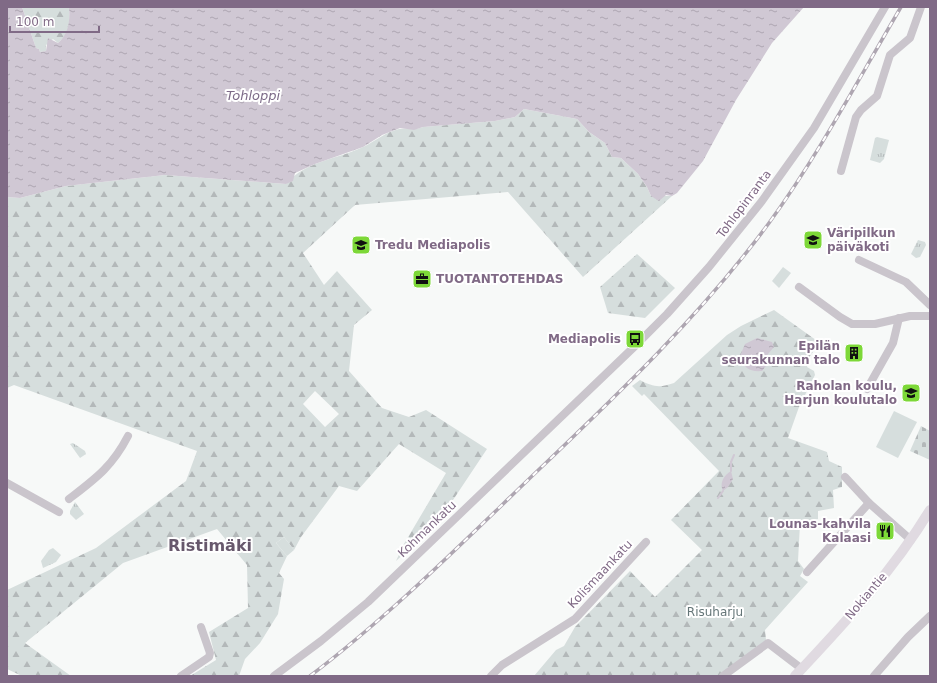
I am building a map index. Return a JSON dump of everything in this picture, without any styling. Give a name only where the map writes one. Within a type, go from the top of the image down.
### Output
[{"type":"main road","name":"Nokiantie","points":[[798,673],[873,589],[911,540],[930,510]]},
{"type":"street","name":"Tohlopinranta","points":[[589,390],[677,303],[749,218],[814,128],[885,7]]},
{"type":"street","points":[[840,171],[856,117],[861,110],[877,96],[890,55],[910,38],[921,7]]},
{"type":"street","points":[[859,260],[906,282],[930,305]]},
{"type":"street","points":[[799,287],[852,324],[875,324],[916,315],[930,316]]},
{"type":"street","points":[[867,389],[893,344],[899,318]]},
{"type":"street","name":"Kohmankatu","points":[[274,676],[321,641],[368,602],[589,390]]},
{"type":"street","points":[[69,499],[107,469],[121,450],[128,436]]},
{"type":"street","points":[[845,478],[869,503],[911,540]]},
{"type":"street","points":[[7,483],[59,512]]},
{"type":"street","points":[[807,572],[869,503]]},
{"type":"street","name":"Kolismaankatu","points":[[491,676],[502,665],[575,619],[646,542]]},
{"type":"street","points":[[874,676],[908,637],[930,616]]},
{"type":"street","points":[[181,676],[209,657],[210,653],[201,628]]},
{"type":"street","points":[[723,676],[768,643],[798,673]]},
{"type":"green space","points":[[22,7],[69,7],[69,22],[65,35],[58,43],[53,39],[46,45],[46,51],[40,52],[39,49],[36,48]]},
{"type":"green space","points":[[524,109],[577,119],[589,132],[605,143],[612,157],[621,158],[638,174],[651,196],[672,196],[583,277],[508,192],[355,205],[303,253],[324,285],[337,271],[372,310],[354,325],[349,371],[382,408],[409,417],[426,410],[487,449],[439,521],[396,561],[404,544],[446,473],[399,444],[357,491],[339,486],[301,537],[294,550],[284,537],[276,543],[287,556],[279,573],[284,579],[278,614],[260,643],[245,659],[239,676],[190,676],[216,660],[209,632],[248,608],[247,565],[217,529],[123,563],[25,643],[71,676],[22,676],[7,669],[7,590],[96,548],[186,481],[197,451],[14,385],[7,388],[7,197],[20,198],[66,186],[165,175],[286,184],[294,176],[312,165],[363,147],[394,130],[495,121],[515,117]],"holes":[[[315,391],[339,414],[325,427],[303,404]]]},
{"type":"green space","points":[[877,137],[889,140],[884,159],[880,163],[870,160],[875,138]]},
{"type":"green space","points":[[918,240],[925,242],[926,245],[920,257],[916,258],[911,254]]},
{"type":"green space","points":[[637,254],[675,288],[645,318],[608,313],[600,287]]},
{"type":"green space","points":[[783,267],[791,273],[779,288],[772,281]]},
{"type":"green space","name":"Risuharju","points":[[774,310],[820,343],[810,356],[807,367],[814,371],[815,375],[799,407],[788,438],[827,452],[829,461],[842,467],[842,487],[833,490],[834,508],[818,511],[818,519],[800,524],[798,561],[804,569],[800,576],[808,582],[765,630],[766,640],[719,676],[534,676],[556,650],[564,646],[575,627],[630,571],[655,597],[702,550],[671,520],[719,471],[644,394],[642,396],[632,386],[640,380],[657,386],[665,386],[674,383],[727,335],[741,326]],"holes":[[[767,354],[763,360],[740,356]]]},
{"type":"green space","points":[[894,411],[917,422],[898,458],[876,447]]},
{"type":"green space","points":[[921,426],[930,431],[930,460],[910,451]]},
{"type":"green space","points":[[73,443],[85,451],[86,454],[80,458],[70,444]]},
{"type":"green space","points":[[75,502],[84,514],[76,520],[70,514]]},
{"type":"green space","points":[[284,537],[294,550],[287,556],[276,543]]},
{"type":"green space","points":[[53,548],[61,555],[56,562],[43,568],[41,561],[49,550]]},
{"type":"water","name":"Tohloppi","points":[[7,7],[22,7],[36,48],[39,49],[40,52],[46,51],[48,38],[58,43],[62,39],[67,31],[69,22],[69,7],[804,7],[772,43],[736,100],[703,161],[677,193],[672,196],[666,195],[659,201],[651,196],[638,174],[621,158],[612,157],[605,143],[589,132],[577,119],[524,109],[515,117],[495,121],[423,127],[414,130],[400,128],[382,135],[363,147],[315,164],[295,173],[293,181],[286,184],[165,175],[66,186],[20,198],[7,197]]},
{"type":"water","points":[[757,338],[772,342],[774,347],[763,360],[766,366],[762,371],[750,370],[743,364],[740,356],[745,344]]},
{"type":"water","points":[[731,471],[733,479],[728,487],[723,491],[722,482],[726,475]]},
{"type":"waterway","points":[[731,471],[731,462],[734,455]]},
{"type":"waterway","points":[[718,498],[723,491]]},
{"type":"railway","points":[[310,676],[395,606],[449,556],[592,419],[654,357],[714,292],[769,223],[805,170],[901,7]]},
{"type":"place","name":"Väripilkun päiväkoti","points":[[813,240]]},
{"type":"place","name":"Tredu Mediapolis","points":[[361,245]]},
{"type":"place","name":"TUOTANTOTEHDAS","points":[[422,279]]},
{"type":"place","name":"Mediapolis","points":[[635,339]]},
{"type":"place","name":"Epilän seurakunnan talo","points":[[854,353]]},
{"type":"place","name":"Raholan koulu, Harjun koulutalo","points":[[911,393]]},
{"type":"place","name":"Lounas-kahvila Kalaasi","points":[[885,531]]},
{"type":"district","name":"Ristimäki","points":[[210,545]]}]
